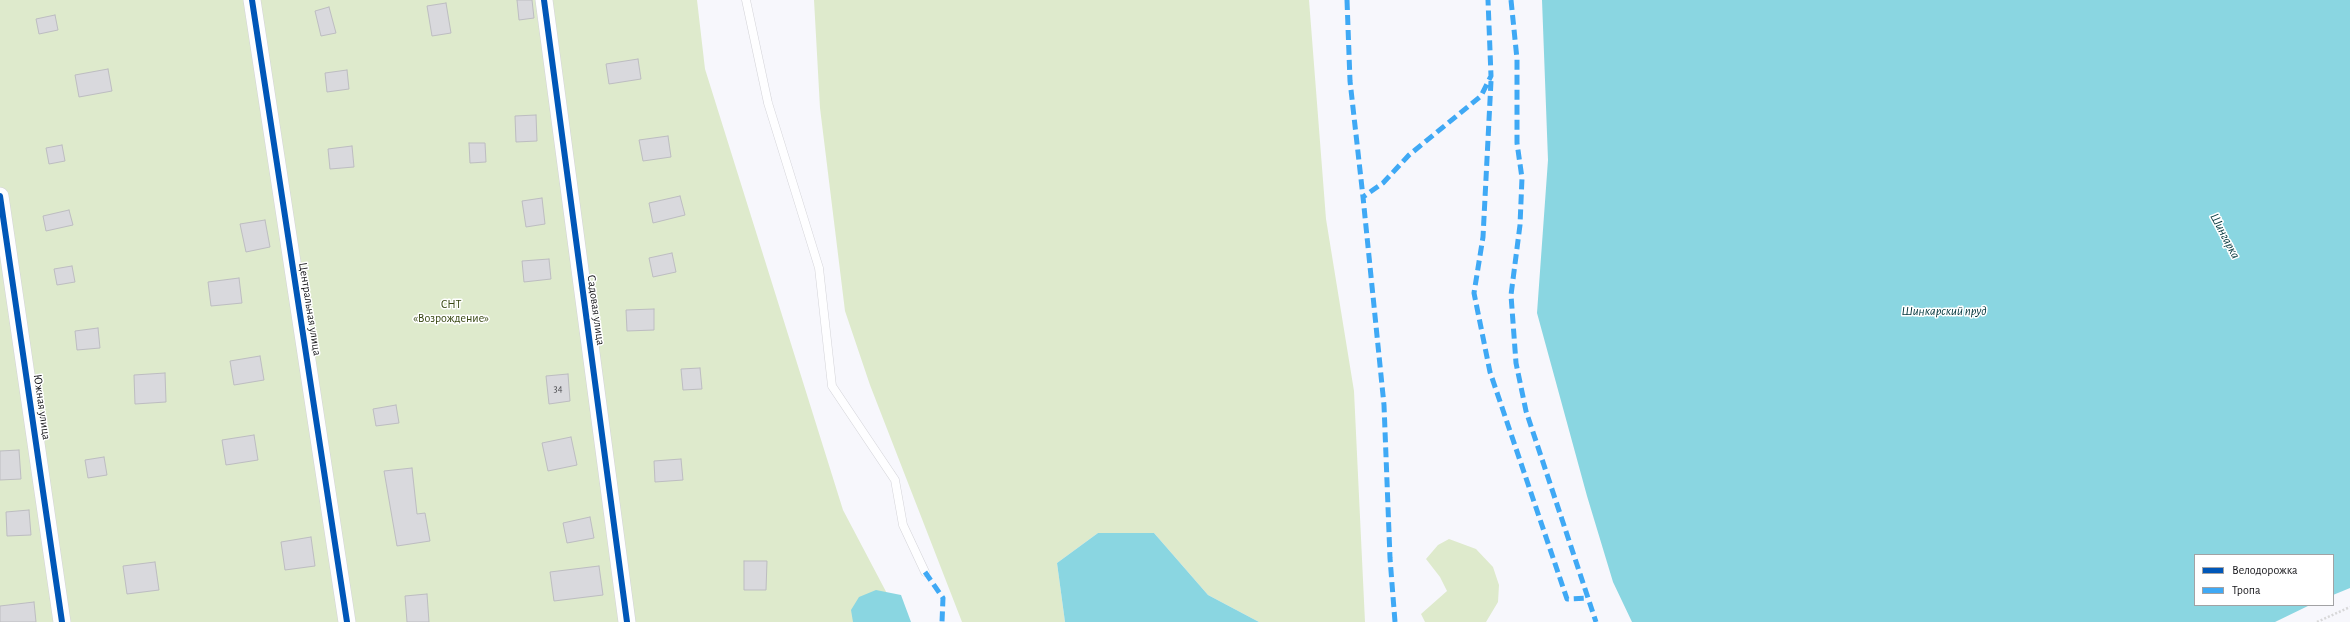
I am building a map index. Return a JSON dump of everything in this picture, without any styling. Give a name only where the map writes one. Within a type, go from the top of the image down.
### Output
[{"type":"street","name":"Центральная улица","points":[[252,0],[347,622]]},
{"type":"street","name":"Садовая улица","points":[[544,0],[627,622]]},
{"type":"street","name":"Южная улица","points":[[0,196],[62,622]]},
{"type":"lane","points":[[746,0],[768,103],[819,268],[832,386],[895,480],[903,525],[926,572]]},
{"type":"path","points":[[2317,622],[2350,607]]},
{"type":"green space","name":"СНТ «Возрождение»","points":[[0,0],[697,0],[705,69],[843,510],[902,622],[0,622]]},
{"type":"green space","points":[[814,0],[1309,0],[1326,219],[1354,391],[1365,622],[1259,622],[1208,595],[1154,533],[1098,533],[1057,563],[1065,622],[962,622],[870,385],[845,311],[820,108]]},
{"type":"green space","points":[[1449,539],[1476,549],[1493,567],[1499,585],[1498,602],[1486,622],[1425,622],[1421,614],[1447,591],[1440,577],[1426,559],[1438,545]]},
{"type":"water","name":"Шинкарский пруд","points":[[1542,0],[2350,0],[2350,588],[2334,595],[2334,554],[2194,554],[2194,606],[2308,606],[2275,622],[1632,622],[1613,582],[1587,496],[1537,313],[1548,160]]},
{"type":"water","points":[[1098,533],[1154,533],[1208,595],[1259,622],[1065,622],[1057,563]]},
{"type":"water","points":[[876,590],[901,595],[911,622],[853,622],[851,610],[859,597]]},
{"type":"building","points":[[517,0],[532,0],[534,18],[519,20]]},
{"type":"building","points":[[446,3],[451,33],[432,36],[427,6]]},
{"type":"building","points":[[329,7],[336,33],[321,36],[315,11]]},
{"type":"building","points":[[55,15],[58,30],[39,34],[36,19]]},
{"type":"building","points":[[638,59],[641,79],[609,84],[606,64]]},
{"type":"building","points":[[108,69],[112,91],[79,97],[75,75]]},
{"type":"building","points":[[347,70],[349,89],[327,92],[325,73]]},
{"type":"building","points":[[536,115],[537,141],[516,142],[515,116]]},
{"type":"building","points":[[668,136],[671,157],[643,161],[639,140]]},
{"type":"building","points":[[469,143],[485,143],[486,162],[470,163]]},
{"type":"building","points":[[62,145],[65,161],[49,164],[46,148]]},
{"type":"building","points":[[352,146],[354,167],[330,169],[328,149]]},
{"type":"building","points":[[680,196],[685,215],[653,223],[649,203]]},
{"type":"building","points":[[542,198],[545,224],[526,227],[522,201]]},
{"type":"building","points":[[69,210],[73,225],[46,231],[43,216]]},
{"type":"building","points":[[265,220],[270,247],[246,252],[240,224]]},
{"type":"building","points":[[672,253],[676,272],[653,277],[649,258]]},
{"type":"building","points":[[549,259],[551,279],[524,282],[522,261]]},
{"type":"building","points":[[72,266],[75,282],[57,285],[54,269]]},
{"type":"building","points":[[239,278],[242,303],[211,306],[208,282]]},
{"type":"building","points":[[654,309],[654,330],[627,331],[626,310]]},
{"type":"building","points":[[98,328],[100,348],[77,350],[75,331]]},
{"type":"building","points":[[260,356],[264,380],[234,385],[230,361]]},
{"type":"building","points":[[700,368],[702,389],[683,390],[681,369]]},
{"type":"building","points":[[165,373],[166,402],[135,404],[134,375]]},
{"type":"building","points":[[568,374],[570,401],[549,404],[546,376]]},
{"type":"building","points":[[396,405],[399,423],[376,426],[373,409]]},
{"type":"building","points":[[254,435],[258,460],[226,465],[222,440]]},
{"type":"building","points":[[571,437],[577,465],[548,471],[542,443]]},
{"type":"building","points":[[19,450],[21,479],[0,480],[0,451]]},
{"type":"building","points":[[104,457],[107,475],[88,478],[85,460]]},
{"type":"building","points":[[681,459],[683,480],[655,482],[654,461]]},
{"type":"building","points":[[412,468],[417,514],[425,513],[430,541],[397,546],[384,471]]},
{"type":"building","points":[[29,510],[31,535],[7,536],[6,512]]},
{"type":"building","points":[[590,517],[594,538],[567,543],[563,523]]},
{"type":"building","points":[[311,537],[315,566],[285,570],[281,542]]},
{"type":"building","points":[[744,561],[767,561],[766,590],[744,590]]},
{"type":"building","points":[[155,562],[159,590],[127,594],[123,566]]},
{"type":"building","points":[[599,566],[603,595],[554,601],[550,572]]},
{"type":"building","points":[[427,594],[429,622],[407,622],[405,596]]},
{"type":"building","points":[[34,602],[36,622],[0,622],[0,606]]},
{"type":"marked path","points":[[1347,0],[1350,81],[1363,197]]},
{"type":"marked path","points":[[1395,622],[1390,558],[1384,405],[1363,197],[1383,183],[1409,155],[1481,96],[1491,76],[1488,0]]},
{"type":"marked path","points":[[1511,0],[1517,59],[1517,143],[1522,178],[1520,225],[1511,295],[1516,363],[1526,411],[1596,622]]},
{"type":"marked path","points":[[1491,81],[1483,237],[1474,293],[1490,372],[1567,599],[1588,598]]},
{"type":"marked path","points":[[925,572],[943,598],[942,622]]},
{"type":"cycle path","points":[[252,0],[347,622]]},
{"type":"cycle path","points":[[544,0],[627,622]]},
{"type":"cycle path","points":[[0,196],[62,622]]},
{"type":"water label","name":"Шингарка","points":[[2225,236]]}]
